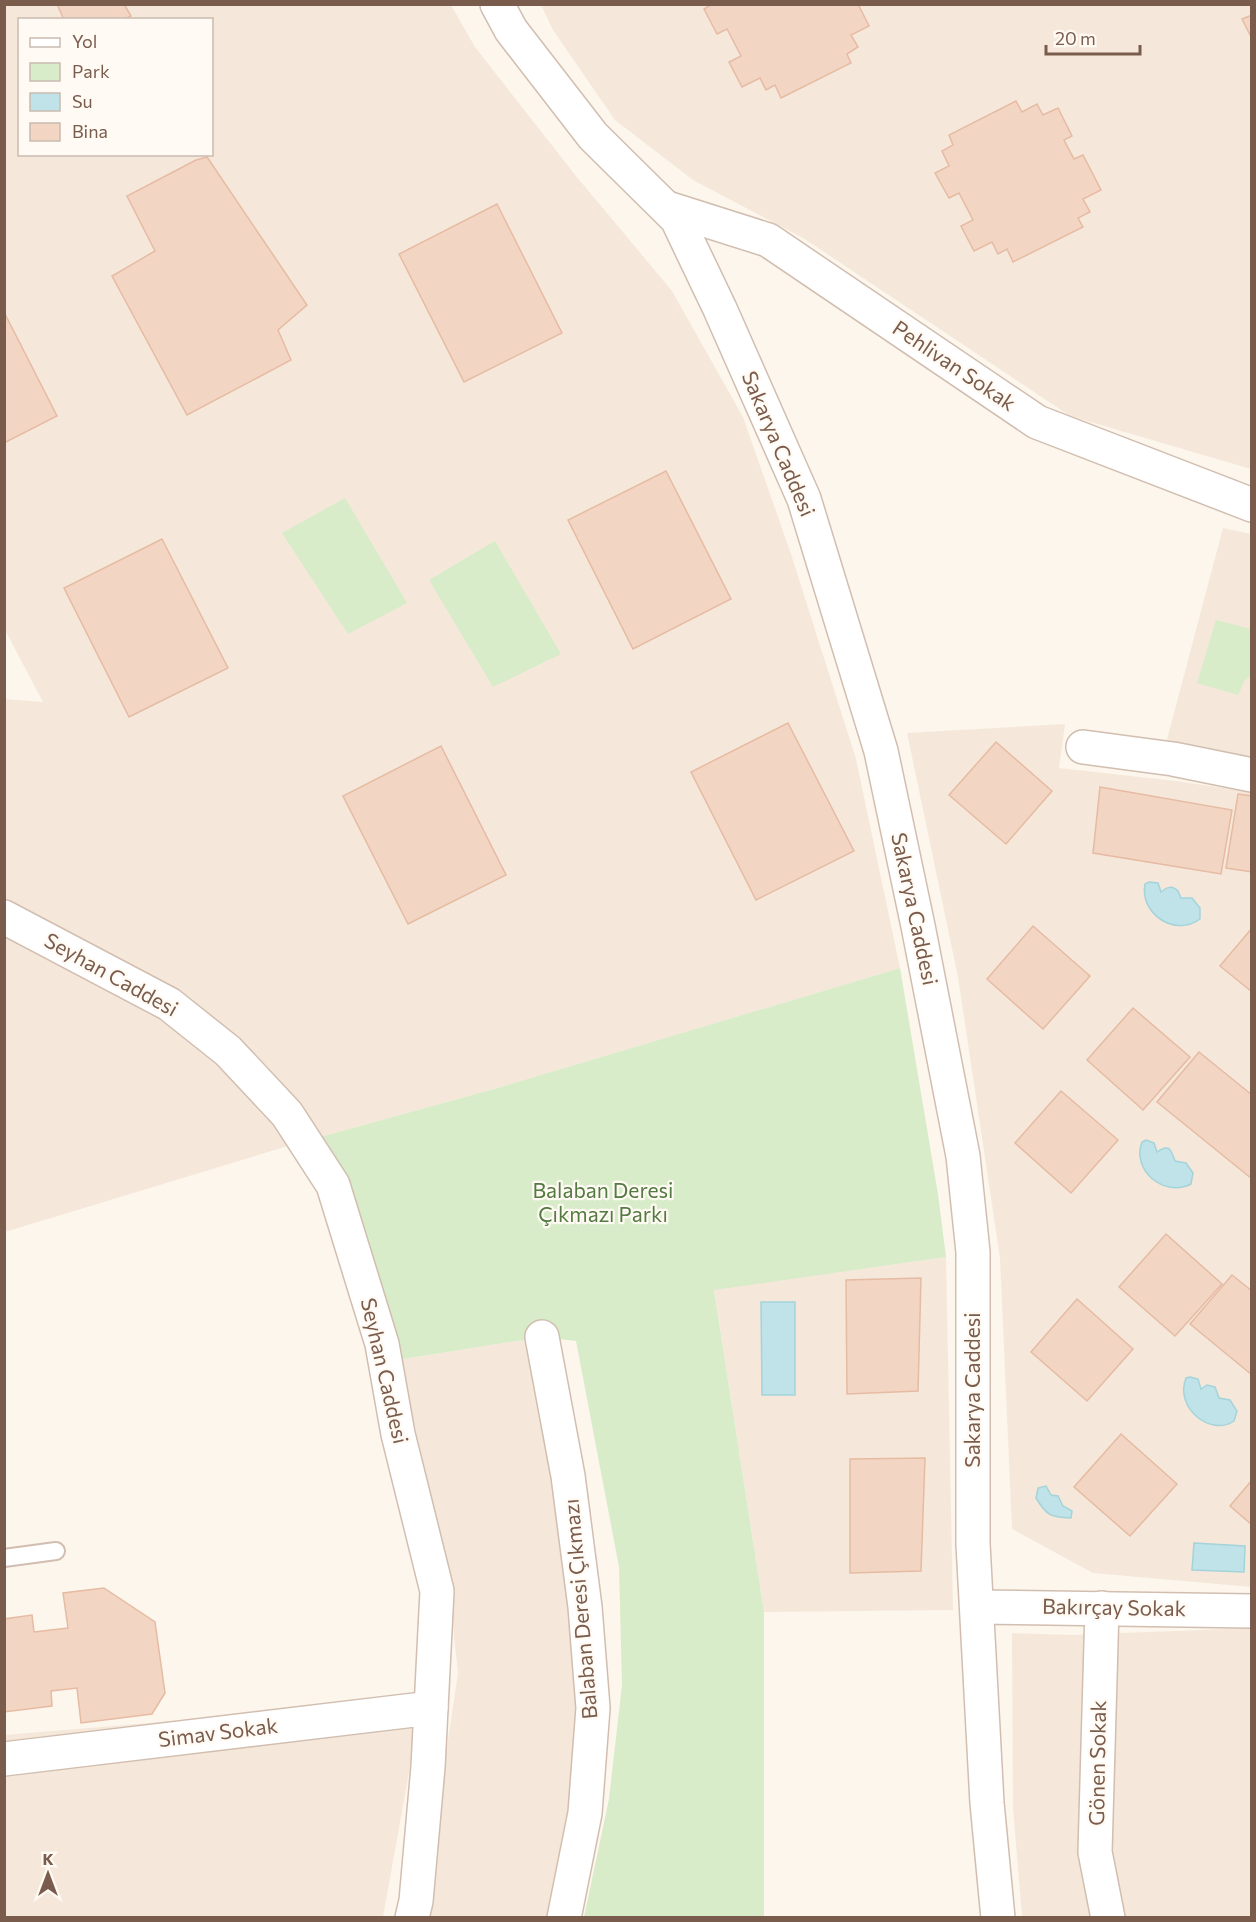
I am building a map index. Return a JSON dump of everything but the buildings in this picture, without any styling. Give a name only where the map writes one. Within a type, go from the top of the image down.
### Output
[{"type":"street","name":"Sakarya Caddesi","points":[[497,4],[511,30],[593,136],[677,219],[804,499],[881,752],[963,1156],[973,1252],[974,1544],[987,1803],[998,1917]]},
{"type":"street","name":"Pehlivan Sokak","points":[[667,208],[768,240],[1036,422],[1251,505]]},
{"type":"street","points":[[1083,747],[1173,759],[1251,775]]},
{"type":"street","name":"Seyhan Caddesi","points":[[4,917],[169,1004],[220,1045],[287,1114],[333,1185],[382,1344],[398,1434],[437,1591],[429,1767],[416,1901],[412,1917]]},
{"type":"street","name":"Balaban Deresi Çıkmazı","points":[[542,1337],[568,1476],[585,1606],[593,1708],[585,1813],[564,1917]]},
{"type":"street","name":"Bakırçay Sokak","points":[[977,1606],[1251,1611]]},
{"type":"street","name":"Gönen Sokak","points":[[1102,1608],[1095,1852],[1108,1917]]},
{"type":"street","name":"Simav Sokak","points":[[4,1758],[431,1708]]},
{"type":"lane","points":[[4,1558],[57,1551]]},
{"type":"shaded area","points":[[5,5],[451,5],[475,47],[576,176],[672,291],[743,417],[791,554],[856,759],[900,968],[494,1089],[291,1145],[5,1232],[4,699],[43,702],[5,630]]},
{"type":"shaded area","points":[[541,5],[1251,5],[1251,469],[1070,416],[803,238],[693,180],[615,120],[553,30]]},
{"type":"shaded area","points":[[1223,528],[1251,534],[1251,760],[1165,747]]},
{"type":"shaded area","points":[[1065,724],[1059,768],[1251,792],[1251,1587],[1093,1573],[1012,1529],[1000,1258],[958,977],[907,733]]},
{"type":"shaded area","points":[[946,1257],[953,1610],[764,1612],[714,1289]]},
{"type":"shaded area","points":[[542,1337],[593,1708],[559,1917],[419,1917],[458,1673],[446,1561],[397,1360]]},
{"type":"shaded area","points":[[1251,1628],[1251,1917],[1022,1917],[1013,1808],[1012,1633],[1072,1635]]},
{"type":"shaded area","points":[[422,1700],[383,1917],[5,1918],[5,1735]]},
{"type":"green space","points":[[345,498],[407,603],[348,634],[282,533]]},
{"type":"green space","points":[[495,541],[561,654],[493,687],[429,580]]},
{"type":"green space","points":[[1216,620],[1251,629],[1251,675],[1245,680],[1238,695],[1197,683]]},
{"type":"green space","name":"Balaban Deresi Çıkmazı Parkı","points":[[900,968],[938,1194],[946,1257],[714,1290],[764,1612],[764,1917],[584,1917],[609,1799],[622,1685],[619,1567],[576,1341],[542,1337],[397,1360],[323,1203],[291,1145],[494,1089]]},
{"type":"water","points":[[1158,883],[1161,892],[1172,887],[1178,891],[1181,898],[1192,898],[1200,908],[1200,919],[1180,926],[1161,919],[1153,913],[1145,895],[1145,884]]},
{"type":"water","points":[[1146,1140],[1154,1143],[1157,1152],[1167,1148],[1171,1151],[1175,1161],[1186,1163],[1193,1173],[1191,1184],[1170,1187],[1152,1179],[1141,1162],[1142,1142]]},
{"type":"water","points":[[761,1302],[795,1302],[795,1395],[762,1395]]},
{"type":"water","points":[[1186,1378],[1198,1379],[1201,1389],[1207,1385],[1215,1387],[1219,1398],[1230,1400],[1237,1411],[1234,1421],[1225,1425],[1215,1425],[1197,1417],[1185,1400]]},
{"type":"water","points":[[1046,1486],[1051,1495],[1058,1496],[1063,1506],[1072,1511],[1071,1518],[1054,1516],[1043,1509],[1036,1498],[1038,1488]]},
{"type":"water","points":[[1194,1543],[1245,1546],[1244,1572],[1192,1570]]}]
